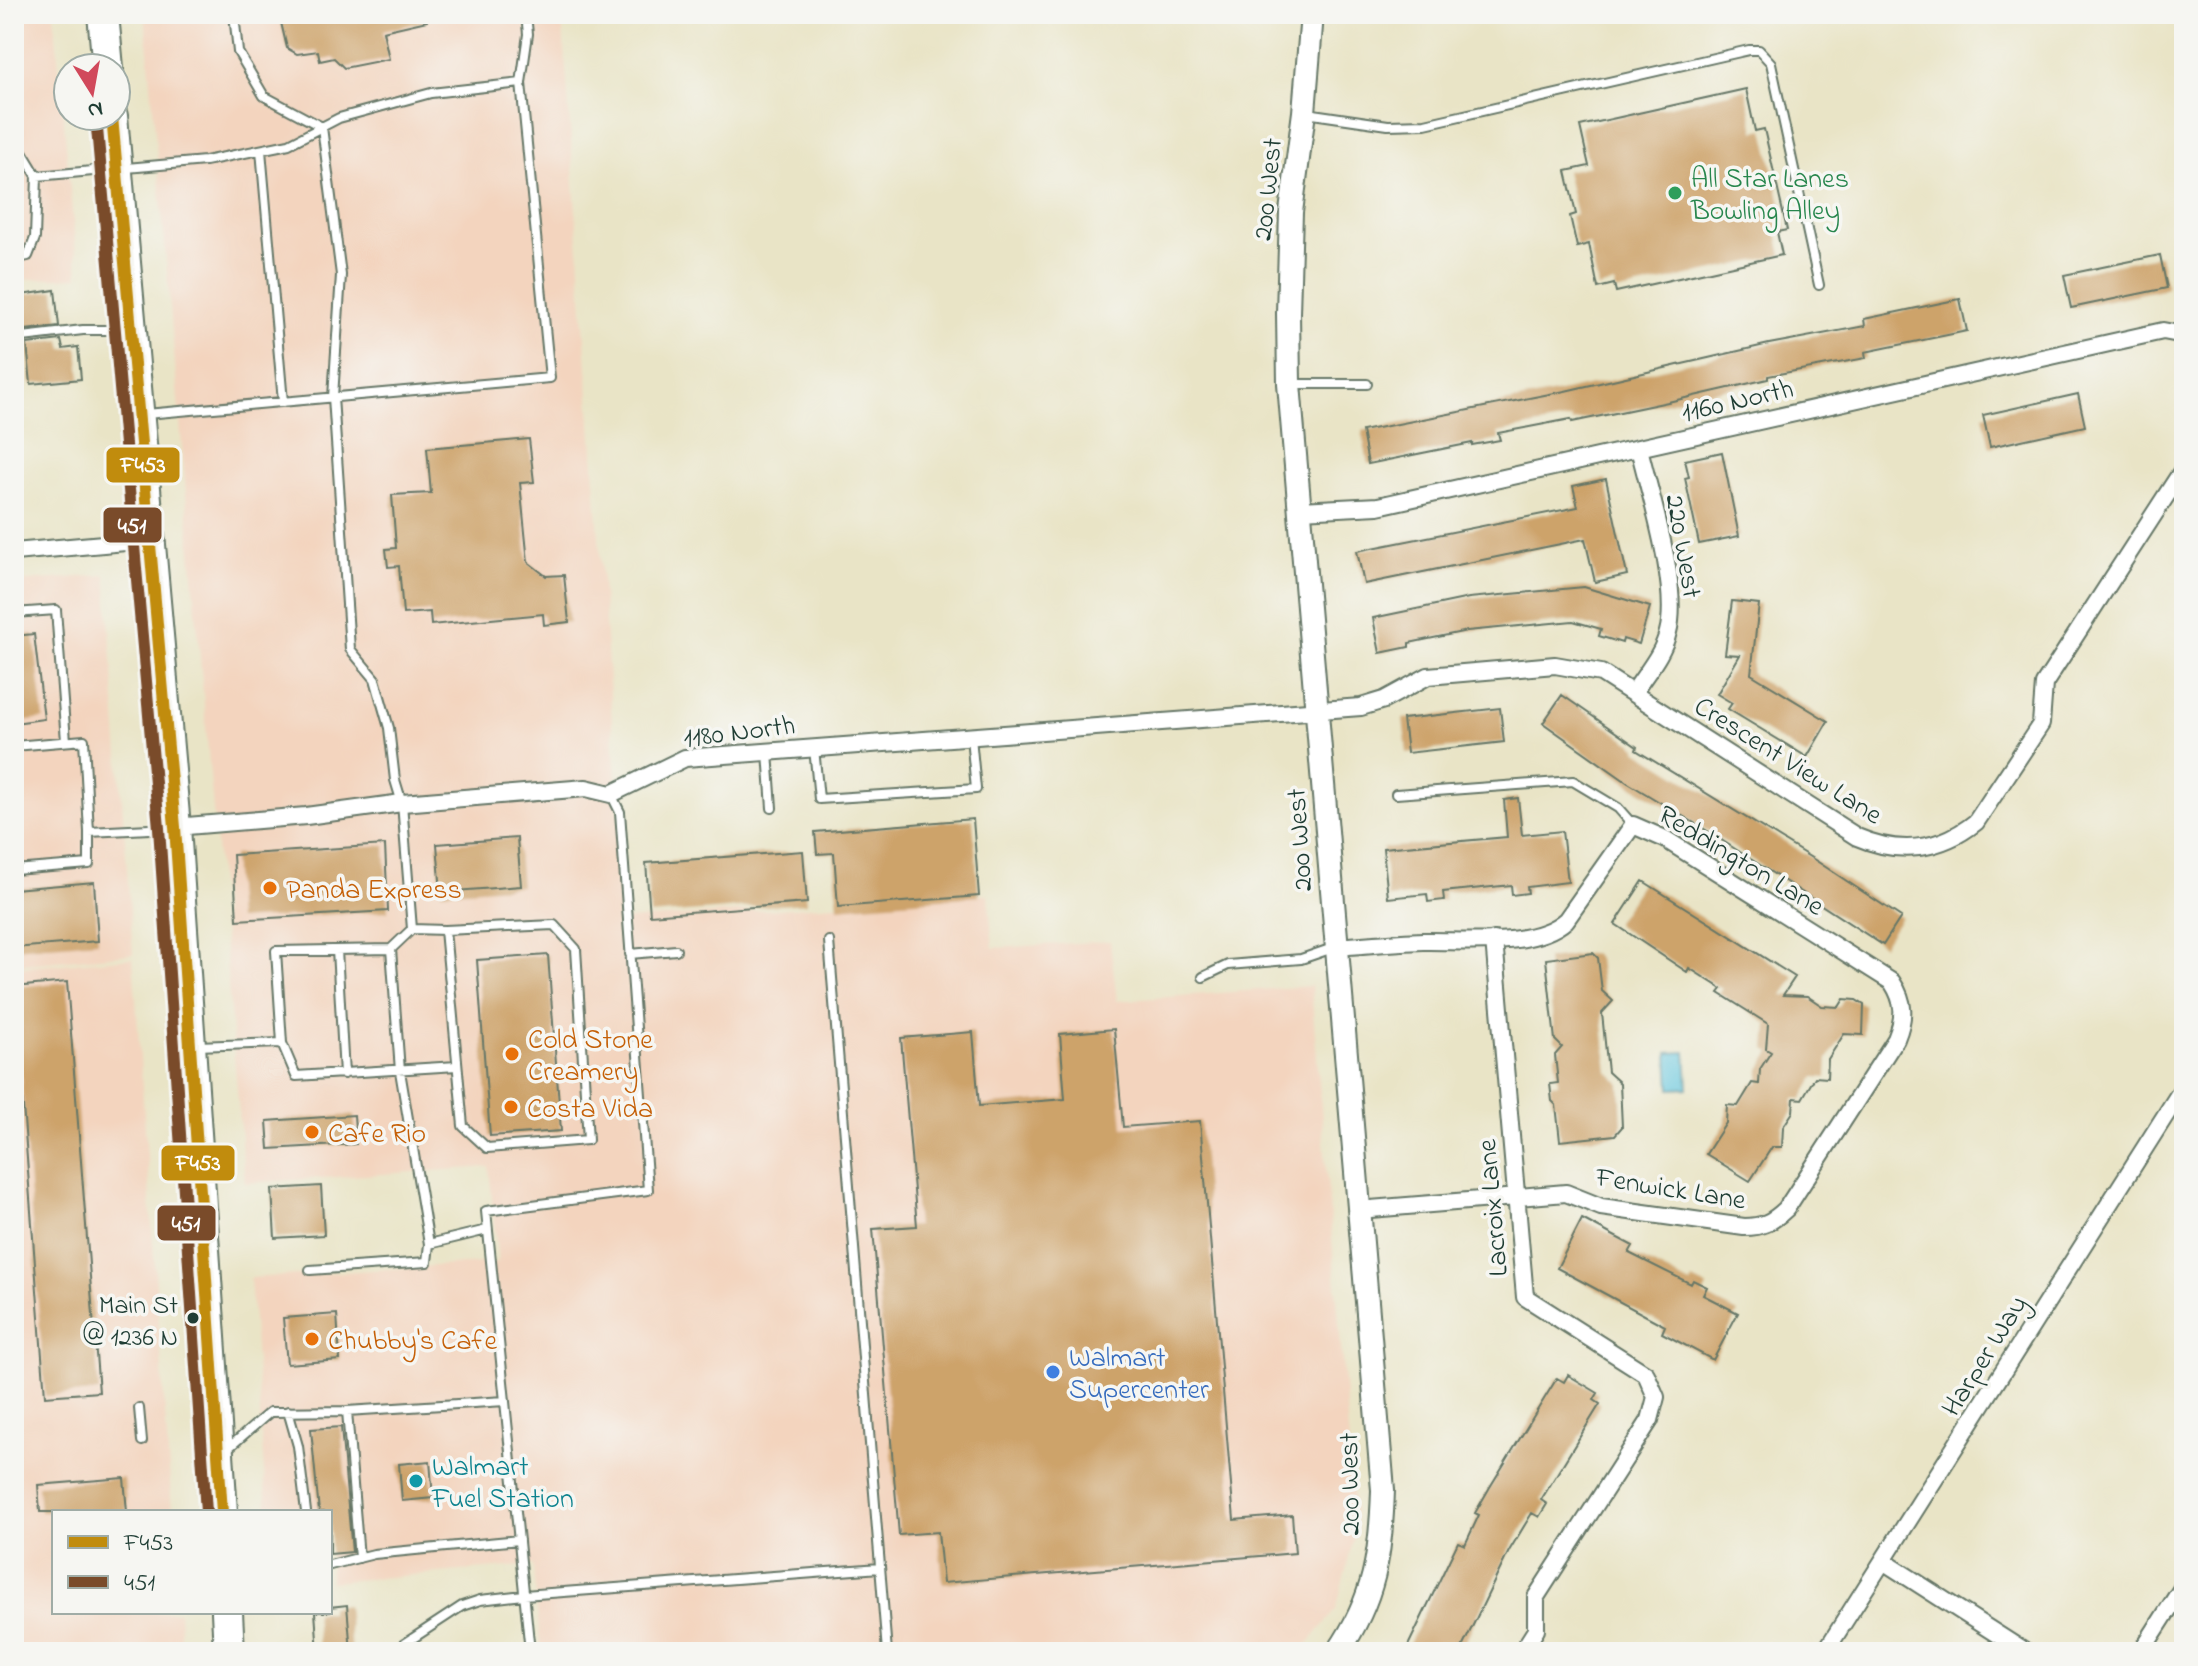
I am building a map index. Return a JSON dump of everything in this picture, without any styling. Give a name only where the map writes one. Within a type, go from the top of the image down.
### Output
[{"type":"highway","points":[[103,14],[107,52]]},
{"type":"highway","points":[[113,132],[175,827],[222,1510]]},
{"type":"highway","points":[[227,1614],[229,1652]]},
{"type":"street","name":"200 West","points":[[1312,14],[1291,212],[1289,384],[1383,1490],[1381,1537],[1373,1584],[1353,1631],[1338,1652]]},
{"type":"street","name":"1160 North","points":[[1300,510],[1378,506],[2163,331],[2184,335]]},
{"type":"street","name":"220 West","points":[[1634,692],[1662,650],[1672,610],[1670,584],[1639,448]]},
{"type":"street","name":"Crescent View Lane","points":[[1318,709],[1361,707],[1384,700],[1428,676],[1555,665],[1601,673],[1857,837],[1901,849],[1924,847],[1948,840],[1976,822],[2041,724],[2044,684],[2184,468]]},
{"type":"street","points":[[14,552],[148,540]]},
{"type":"street","name":"1180 North","points":[[611,794],[685,758],[1318,709]]},
{"type":"street","points":[[175,827],[306,816],[402,803],[586,788],[611,794]]},
{"type":"street","name":"Reddington Lane","points":[[1336,947],[1425,941],[1463,943],[1554,931],[1566,920],[1633,825],[1665,839],[1892,982],[1900,994],[1904,1010]]},
{"type":"street","name":"Lacroix Lane","points":[[1494,940],[1525,1297],[1646,1374],[1656,1397],[1650,1420],[1536,1597],[1536,1630],[1522,1652]]},
{"type":"street","name":"Fenwick Lane","points":[[1358,1210],[1566,1193],[1601,1207],[1759,1227],[1773,1221],[1786,1209],[1896,1039],[1904,1010]]},
{"type":"street","name":"Harper Way","points":[[1825,1652],[2184,1086]]},
{"type":"street","points":[[1883,1561],[2025,1652]]},
{"type":"street","points":[[2141,1652],[2184,1585]]},
{"type":"lane","points":[[234,14],[238,52],[264,96],[322,127]]},
{"type":"lane","points":[[137,415],[550,378],[521,83],[528,34],[526,14]]},
{"type":"lane","points":[[1304,112],[1388,125],[1425,124],[1759,50],[1771,63],[1819,285]]},
{"type":"lane","points":[[37,176],[205,161],[289,144],[339,118],[431,93],[521,83]]},
{"type":"lane","points":[[14,123],[20,148],[37,176],[35,238],[28,256],[14,259]]},
{"type":"lane","points":[[322,127],[341,275],[333,397],[350,649],[375,679],[389,728],[395,780],[402,803],[412,929]]},
{"type":"lane","points":[[261,150],[283,402]]},
{"type":"lane","points":[[14,338],[83,330],[130,331]]},
{"type":"lane","points":[[1289,384],[1367,384]]},
{"type":"lane","points":[[14,613],[56,610],[66,741]]},
{"type":"lane","points":[[814,748],[819,799],[976,789],[971,736]]},
{"type":"lane","points":[[14,746],[84,740],[89,832],[89,864],[14,870]]},
{"type":"lane","points":[[768,751],[772,808]]},
{"type":"lane","points":[[1396,794],[1573,781],[1618,808],[1633,825]]},
{"type":"lane","points":[[530,1652],[486,1211],[648,1190],[620,812],[611,794]]},
{"type":"lane","points":[[89,832],[175,827]]},
{"type":"lane","points":[[445,930],[463,1126],[487,1148],[588,1140],[576,949],[554,925],[412,929],[391,949],[276,951],[282,1043],[296,1076],[457,1066]]},
{"type":"lane","points":[[829,941],[887,1652]]},
{"type":"lane","points":[[1203,977],[1228,965],[1301,959],[1336,947]]},
{"type":"lane","points":[[310,1270],[427,1262],[429,1244],[400,1071],[391,949]]},
{"type":"lane","points":[[337,950],[344,1074]]},
{"type":"lane","points":[[630,954],[676,950]]},
{"type":"lane","points":[[192,1046],[282,1043]]},
{"type":"lane","points":[[429,1244],[487,1230]]},
{"type":"lane","points":[[220,1456],[270,1412],[347,1411],[505,1401]]},
{"type":"lane","points":[[139,1408],[142,1441]]},
{"type":"lane","points":[[288,1411],[298,1446],[306,1510]]},
{"type":"lane","points":[[347,1411],[359,1558]]},
{"type":"lane","points":[[332,1565],[374,1554],[519,1540]]},
{"type":"lane","points":[[392,1652],[462,1606],[480,1600],[880,1568]]},
{"type":"shaded area","points":[[14,14],[54,14],[57,52],[52,52],[52,132],[65,132],[78,277],[14,280]]},
{"type":"shaded area","points":[[145,14],[562,14],[626,920],[988,894],[993,948],[1110,941],[1117,1001],[1311,986],[1356,1528],[1336,1610],[1301,1652],[541,1652],[533,1565],[332,1582],[332,1510],[267,1510],[250,1278],[498,1262],[489,1167],[245,1183]]},
{"type":"shaded area","points":[[106,575],[133,954],[14,965],[14,582]]},
{"type":"shaded area","points":[[133,958],[172,1510],[52,1510],[52,1614],[179,1614],[181,1652],[14,1652],[14,1417],[21,1416],[14,1323],[14,968]]},
{"type":"water","points":[[1686,1052],[1688,1088],[1670,1089],[1668,1053]]},
{"type":"building","points":[[279,14],[427,14],[427,21],[383,31],[389,59],[344,68],[334,58],[320,61],[318,51],[297,54],[287,48]]},
{"type":"building","name":"All Star Lanes Bowling Alley","points":[[1746,89],[1755,131],[1764,129],[1787,230],[1777,232],[1782,255],[1616,292],[1614,284],[1598,288],[1589,244],[1577,247],[1570,216],[1576,214],[1566,171],[1589,166],[1580,126]]},
{"type":"building","points":[[2160,255],[2167,288],[2071,308],[2064,275]]},
{"type":"building","points":[[55,290],[59,326],[25,330],[25,326],[14,327],[14,296]]},
{"type":"building","points":[[1960,299],[1967,331],[1865,352],[1866,358],[1768,376],[1768,379],[1668,402],[1572,422],[1571,419],[1498,433],[1500,440],[1368,464],[1362,431],[1865,326],[1864,319]]},
{"type":"building","points":[[61,340],[63,349],[78,347],[81,379],[31,384],[27,344]]},
{"type":"building","points":[[2078,394],[2085,426],[1990,447],[1983,415]]},
{"type":"building","points":[[529,439],[534,482],[520,483],[528,562],[546,576],[564,575],[569,622],[544,625],[543,614],[431,625],[430,612],[403,614],[399,566],[388,567],[386,549],[396,548],[392,495],[431,493],[427,448]]},
{"type":"building","points":[[1722,452],[1739,536],[1699,544],[1685,478],[1689,477],[1685,460]]},
{"type":"building","points":[[1606,479],[1627,575],[1595,582],[1585,539],[1364,584],[1357,551],[1578,507],[1573,486]]},
{"type":"building","points":[[1584,587],[1650,607],[1639,644],[1599,636],[1601,629],[1573,621],[1467,631],[1409,643],[1409,647],[1380,653],[1373,618],[1469,598]]},
{"type":"building","points":[[1732,601],[1759,604],[1751,674],[1828,721],[1807,757],[1728,709],[1732,703],[1717,694],[1740,655],[1725,654]]},
{"type":"building","points":[[34,634],[44,719],[14,723],[14,636]]},
{"type":"building","points":[[1562,695],[1637,747],[1636,750],[1901,917],[1883,945],[1628,783],[1543,723]]},
{"type":"building","points":[[1500,708],[1504,742],[1407,753],[1403,719]]},
{"type":"building","points":[[1518,798],[1522,835],[1562,831],[1568,882],[1527,887],[1528,893],[1512,895],[1511,885],[1443,892],[1444,900],[1428,902],[1427,894],[1388,898],[1383,848],[1507,837],[1504,800]]},
{"type":"building","points":[[973,819],[979,896],[838,907],[834,853],[817,854],[815,832]]},
{"type":"building","points":[[517,838],[521,886],[441,892],[437,844]]},
{"type":"building","points":[[385,845],[388,911],[237,920],[233,855]]},
{"type":"building","points":[[803,851],[807,903],[650,915],[646,863]]},
{"type":"building","points":[[1643,881],[1795,977],[1783,995],[1807,996],[1822,1006],[1839,1007],[1844,999],[1856,1000],[1864,1005],[1863,1035],[1844,1034],[1828,1059],[1827,1078],[1815,1077],[1802,1099],[1794,1098],[1793,1112],[1783,1127],[1782,1147],[1772,1147],[1750,1181],[1706,1154],[1726,1123],[1727,1105],[1738,1106],[1752,1083],[1759,1084],[1760,1069],[1771,1052],[1766,1049],[1768,1024],[1719,993],[1722,989],[1689,968],[1687,972],[1615,924]]},
{"type":"building","points":[[94,882],[98,941],[14,948],[14,889]]},
{"type":"building","points":[[1593,953],[1598,958],[1602,991],[1613,1001],[1602,1013],[1608,1072],[1620,1083],[1622,1127],[1615,1135],[1560,1141],[1550,1084],[1558,1083],[1555,1055],[1562,1047],[1555,1040],[1546,959]]},
{"type":"building","points":[[548,955],[561,1131],[490,1136],[477,960]]},
{"type":"building","points":[[67,982],[99,1392],[45,1396],[14,987]]},
{"type":"building","name":"Walmart Supercenter","points":[[1114,1029],[1123,1127],[1200,1121],[1234,1520],[1292,1515],[1295,1553],[943,1583],[938,1532],[899,1535],[873,1229],[917,1226],[901,1038],[973,1032],[979,1106],[1065,1099],[1060,1034]]},
{"type":"building","name":"Cafe Rio","points":[[354,1115],[356,1144],[269,1149],[267,1121]]},
{"type":"building","points":[[321,1186],[324,1235],[275,1238],[272,1189]]},
{"type":"building","points":[[1582,1219],[1633,1246],[1629,1253],[1691,1284],[1693,1280],[1707,1287],[1703,1295],[1738,1313],[1713,1360],[1662,1333],[1665,1326],[1557,1268]]},
{"type":"building","name":"Chubby's Cafe","points":[[337,1314],[340,1360],[287,1364],[283,1318]]},
{"type":"building","points":[[1568,1375],[1598,1393],[1594,1400],[1600,1404],[1541,1500],[1547,1504],[1539,1517],[1532,1513],[1509,1551],[1460,1652],[1405,1652],[1458,1542],[1465,1545],[1479,1515],[1475,1513],[1490,1487],[1557,1378],[1564,1382]]},
{"type":"building","points":[[341,1427],[352,1552],[332,1554],[332,1510],[319,1510],[311,1429]]},
{"type":"building","name":"Walmart Fuel Station","points":[[430,1461],[433,1498],[402,1501],[399,1464]]},
{"type":"building","points":[[124,1478],[127,1510],[40,1512],[38,1485]]},
{"type":"building","points":[[347,1605],[351,1652],[318,1652],[315,1614],[332,1614],[332,1607]]},
{"type":"transit line","name":"451","points":[[97,132],[159,828],[206,1510]]},
{"type":"transit line","name":"F453","points":[[113,132],[175,827],[222,1510]]},
{"type":"place","name":"All Star Lanes Bowling Alley","points":[[1675,193]]},
{"type":"place","name":"Panda Express","points":[[270,888]]},
{"type":"place","name":"Cold Stone Creamery","points":[[512,1054]]},
{"type":"place","name":"Costa Vida","points":[[511,1107]]},
{"type":"place","name":"Cafe Rio","points":[[312,1132]]},
{"type":"place","name":"Main St @ 1236 N","points":[[193,1318]]},
{"type":"place","name":"Chubby's Cafe","points":[[312,1339]]},
{"type":"place","name":"Walmart Supercenter","points":[[1053,1372]]},
{"type":"place","name":"Walmart Fuel Station","points":[[416,1481]]}]
